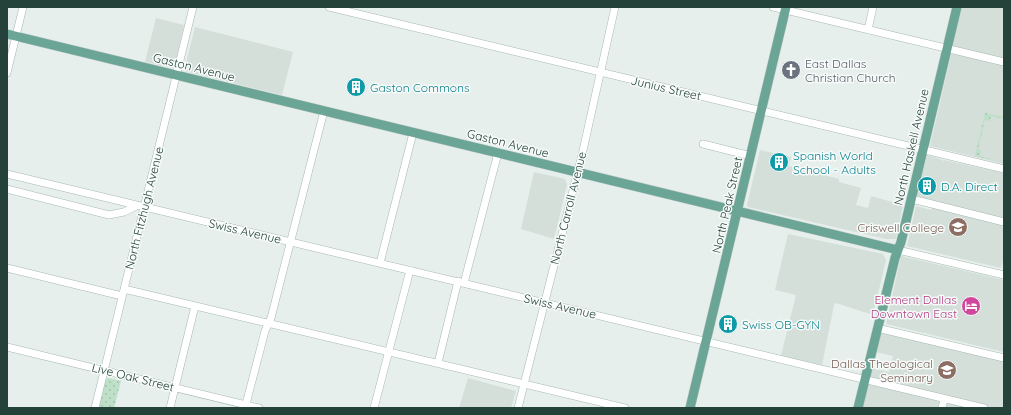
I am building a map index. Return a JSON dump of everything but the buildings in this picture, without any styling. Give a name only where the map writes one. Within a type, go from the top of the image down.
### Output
[{"type":"main road","name":"North Haskell Avenue","points":[[858,408],[912,199],[957,7]]},
{"type":"main road","name":"North Peak Street","points":[[690,408],[786,8]]},
{"type":"main road","name":"Gaston Avenue","points":[[7,34],[898,250]]},
{"type":"street","points":[[7,73],[23,7]]},
{"type":"street","name":"North Fitzhugh Avenue","points":[[95,408],[178,75],[193,7]]},
{"type":"street","name":"Junius Street","points":[[329,7],[600,73],[762,110],[1004,170]]},
{"type":"street","name":"North Carroll Avenue","points":[[518,408],[578,172],[615,7]]},
{"type":"street","points":[[773,7],[786,8],[868,30],[1004,62]]},
{"type":"street","points":[[868,30],[873,7]]},
{"type":"street","points":[[246,406],[265,331],[271,318],[324,111]]},
{"type":"street","points":[[380,263],[413,133]]},
{"type":"street","points":[[703,144],[751,156]]},
{"type":"street","points":[[438,363],[498,153]]},
{"type":"street","name":"Swiss Avenue","points":[[7,174],[984,408]]},
{"type":"street","points":[[7,189],[109,215],[124,212],[136,206]]},
{"type":"street","points":[[912,199],[1004,222]]},
{"type":"street","name":"Gaston Avenue","points":[[898,250],[1004,276]]},
{"type":"street","points":[[7,268],[122,296]]},
{"type":"street","points":[[374,408],[410,270]]},
{"type":"street","points":[[124,288],[625,408]]},
{"type":"street","points":[[170,408],[195,306]]},
{"type":"street","points":[[878,328],[1004,358]]},
{"type":"street","name":"Live Oak Street","points":[[7,347],[175,387],[246,406],[260,408]]},
{"type":"street","points":[[942,408],[944,399]]},
{"type":"shaded area","points":[[962,7],[1004,7],[1004,164],[930,146]]},
{"type":"shaded area","points":[[156,18],[184,25],[174,68],[145,62]]},
{"type":"shaded area","points":[[195,27],[293,52],[282,95],[184,71]]},
{"type":"shaded area","points":[[760,150],[791,157],[789,166],[839,179],[839,182],[861,188],[856,205],[868,208],[871,196],[903,205],[896,239],[886,239],[748,207],[747,205]]},
{"type":"shaded area","name":"Criswell College","points":[[927,155],[943,160],[943,162],[944,160],[1004,173],[1004,257],[1001,268],[907,246],[916,206],[931,210],[933,203],[916,198]]},
{"type":"shaded area","points":[[534,172],[565,179],[567,185],[554,239],[521,229]]},
{"type":"shaded area","points":[[788,234],[883,254],[886,260],[873,315],[836,303],[834,305],[822,365],[781,356],[796,295],[775,290]]},
{"type":"shaded area","points":[[901,256],[1004,280],[1004,352],[886,324]]},
{"type":"shaded area","name":"Dallas Theological Seminary","points":[[881,333],[1004,360],[1004,408],[862,408],[870,368],[889,372],[893,356],[875,352]]},
{"type":"shaded area","points":[[468,378],[516,391],[511,408],[459,408]]},
{"type":"green space","points":[[985,113],[1004,117],[1004,119],[991,116],[990,121],[985,120],[978,149],[981,150],[980,156],[1004,163],[975,156]]},
{"type":"green space","points":[[109,378],[121,381],[114,408],[98,408],[106,379]]},
{"type":"place","name":"East Dallas Christian Church","points":[[791,70]]},
{"type":"place","name":"Gaston Commons","points":[[356,87]]},
{"type":"place","name":"Spanish World School - Adults","points":[[779,162]]},
{"type":"place","name":"D.A. Direct","points":[[927,186]]},
{"type":"place","name":"Criswell College","points":[[958,227]]},
{"type":"place","name":"Element Dallas Downtown East","points":[[971,306]]},
{"type":"place","name":"Swiss OB-GYN","points":[[728,324]]},
{"type":"place","name":"Dallas Theological Seminary","points":[[947,370]]}]
